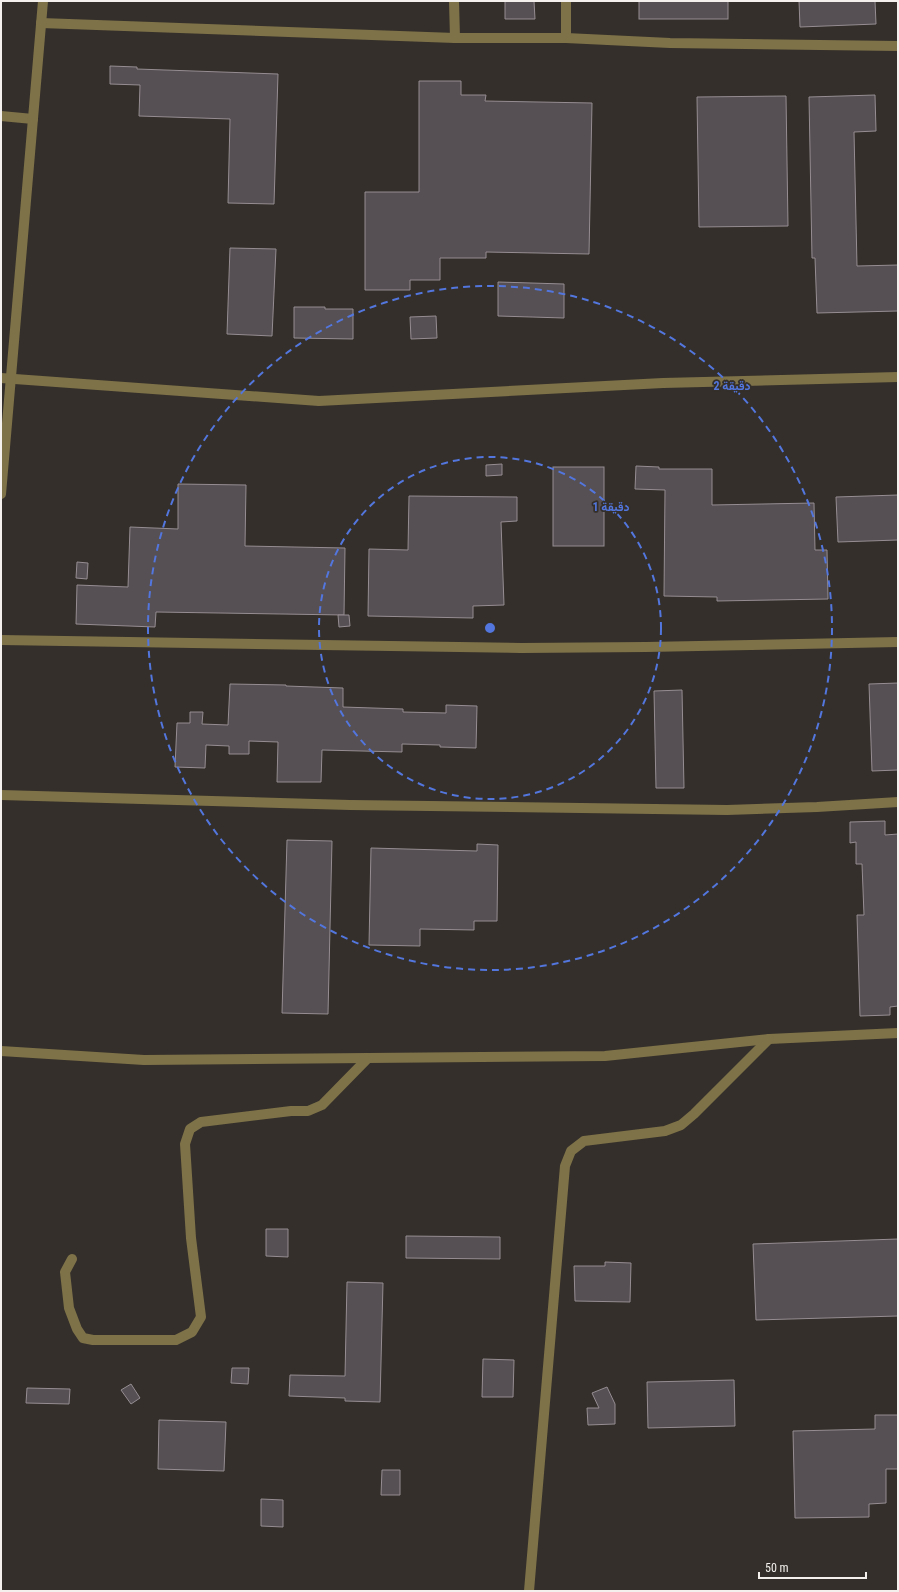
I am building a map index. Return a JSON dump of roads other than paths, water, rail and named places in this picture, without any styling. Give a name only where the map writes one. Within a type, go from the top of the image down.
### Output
[{"type":"street","points":[[1,494],[6,379],[33,119],[43,1]]},
{"type":"street","points":[[454,1],[455,38]]},
{"type":"street","points":[[566,1],[566,38]]},
{"type":"street","points":[[41,23],[455,38],[566,38],[670,43],[898,46]]},
{"type":"street","points":[[1,116],[33,119]]},
{"type":"street","points":[[6,379],[319,401],[663,383],[898,377]]},
{"type":"street","points":[[1,640],[521,648],[646,648],[898,642]]},
{"type":"street","points":[[1,794],[350,805],[726,810],[817,807],[898,802]]},
{"type":"street","points":[[1,1051],[144,1060],[605,1056],[769,1039],[898,1033]]},
{"type":"street","points":[[529,1591],[565,1166],[571,1151],[584,1141],[665,1132],[681,1125],[769,1039]]},
{"type":"street","points":[[72,1259],[65,1272],[68,1308],[77,1329],[83,1338],[94,1340],[176,1340],[192,1332],[201,1317],[191,1238],[185,1144],[190,1129],[201,1122],[290,1111],[308,1111],[322,1105],[368,1058]]}]
